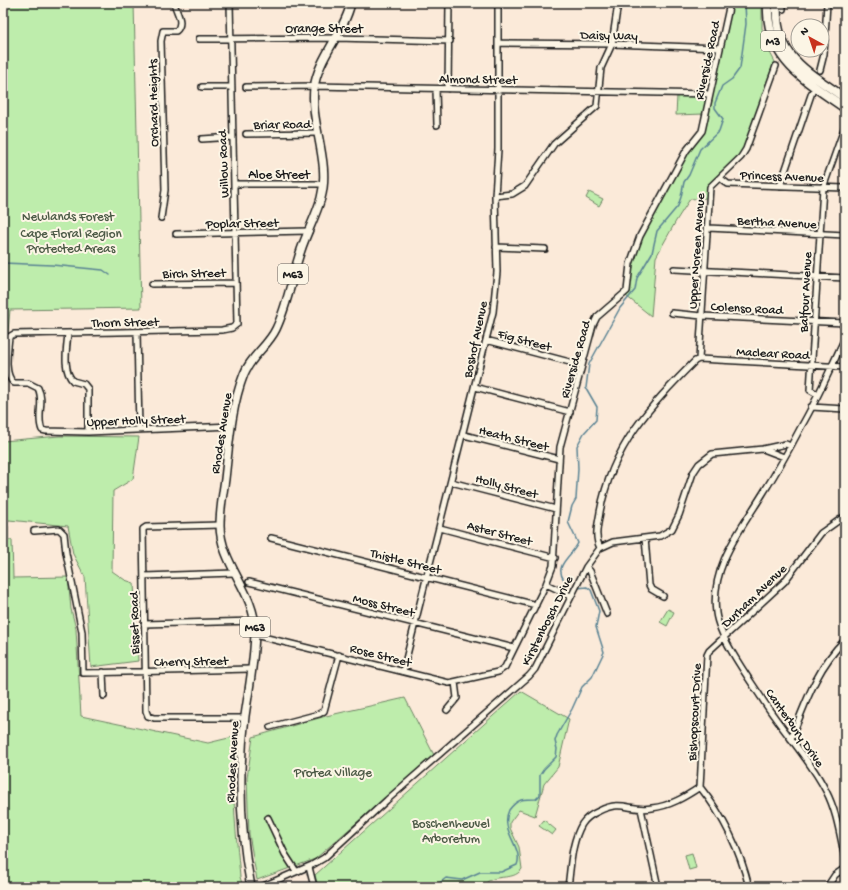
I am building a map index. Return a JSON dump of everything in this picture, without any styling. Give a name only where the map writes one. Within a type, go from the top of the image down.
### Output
[{"type":"highway","name":"M3","points":[[768,3],[769,29],[779,53],[795,72],[845,108]]},
{"type":"highway","name":"M3","points":[[781,5],[777,30],[785,49],[799,64],[845,98]]},
{"type":"main road","name":"Rhodes Avenue","points":[[251,887],[242,827],[240,801],[245,718],[251,669],[254,621],[250,607],[222,544],[220,525],[232,426],[244,373],[253,358],[266,345],[275,330],[321,199],[324,184],[314,86],[322,64],[346,21],[351,3]]},
{"type":"street","name":"Orchard Heights","points":[[161,218],[165,190],[162,41],[163,31],[176,31],[180,26],[180,20],[174,3]]},
{"type":"street","name":"Willow Road","points":[[230,3],[237,324]]},
{"type":"street","points":[[448,89],[450,41],[449,3]]},
{"type":"street","name":"Boshof Avenue","points":[[404,671],[464,435],[493,312],[497,272],[495,196],[498,149],[498,3]]},
{"type":"street","points":[[495,196],[512,194],[525,186],[554,144],[597,106],[601,68],[612,44],[618,3]]},
{"type":"street","name":"Riverside Road","points":[[501,671],[506,665],[536,605],[546,584],[555,558],[559,459],[581,365],[595,320],[627,291],[628,272],[634,251],[656,204],[674,176],[686,151],[700,133],[730,3]]},
{"type":"street","points":[[820,70],[824,54],[827,3]]},
{"type":"street","name":"Orange Street","points":[[199,39],[337,38],[450,41]]},
{"type":"street","name":"Daisy Way","points":[[498,43],[612,44],[719,48]]},
{"type":"street","name":"Upper Noreen Avenue","points":[[699,360],[710,187],[741,157],[746,149],[776,66]]},
{"type":"street","name":"Almond Street","points":[[246,87],[314,86],[498,89],[598,93],[710,94]]},
{"type":"street","points":[[202,87],[231,87]]},
{"type":"street","points":[[436,89],[437,124]]},
{"type":"street","points":[[780,186],[812,92]]},
{"type":"street","name":"Balfour Avenue","points":[[817,394],[810,390],[816,276],[823,188],[845,126]]},
{"type":"street","name":"Briar Road","points":[[246,134],[318,133]]},
{"type":"street","points":[[202,139],[232,137]]},
{"type":"street","name":"Princess Avenue","points":[[720,178],[728,184],[845,188]]},
{"type":"street","name":"Aloe Street","points":[[234,184],[324,184]]},
{"type":"street","name":"Bertha Avenue","points":[[708,228],[845,236]]},
{"type":"street","name":"Poplar Street","points":[[176,234],[235,234],[309,231]]},
{"type":"street","points":[[496,246],[545,249]]},
{"type":"street","points":[[674,269],[845,278]]},
{"type":"street","name":"Birch Street","points":[[152,284],[236,283]]},
{"type":"street","name":"Colenso Road","points":[[672,313],[702,316],[845,323]]},
{"type":"street","name":"Thorn Street","points":[[42,430],[40,420],[42,403],[38,388],[31,384],[14,383],[8,372],[9,340],[11,336],[68,333],[222,330],[232,328],[237,324]]},
{"type":"street","points":[[137,332],[139,429]]},
{"type":"street","points":[[68,333],[66,355],[69,377],[72,381],[84,384],[88,389],[88,432]]},
{"type":"street","points":[[724,637],[717,621],[715,605],[717,586],[724,557],[802,426],[845,338]]},
{"type":"street","name":"Fig Street","points":[[486,340],[581,365]]},
{"type":"street","points":[[699,360],[695,362],[655,402],[628,437],[616,459],[607,481],[596,532],[596,540],[600,548],[613,542],[666,534],[672,529],[679,514],[693,473],[706,457],[718,452],[763,449],[786,444],[790,446]]},
{"type":"street","name":"Maclear Road","points":[[699,360],[845,367]]},
{"type":"street","points":[[475,387],[570,412]]},
{"type":"street","points":[[811,407],[845,409]]},
{"type":"street","name":"Upper Holly Street","points":[[42,430],[50,432],[88,432],[232,426]]},
{"type":"street","name":"Heath Street","points":[[464,435],[559,459]]},
{"type":"street","points":[[763,449],[778,453],[784,457]]},
{"type":"street","name":"Holly Street","points":[[452,482],[556,509]]},
{"type":"street","name":"Durham Avenue","points":[[724,637],[784,582],[821,533],[845,516]]},
{"type":"street","name":"Bisset Road","points":[[220,525],[146,527],[142,530],[146,711],[148,716],[162,719],[245,718]]},
{"type":"street","name":"Aster Street","points":[[440,528],[555,558]]},
{"type":"street","name":"Cherry Street","points":[[34,530],[59,529],[64,534],[66,553],[82,632],[83,673],[251,669]]},
{"type":"street","name":"Thistle Street","points":[[271,538],[536,605]]},
{"type":"street","points":[[645,538],[649,585],[651,589],[662,596]]},
{"type":"street","name":"Kirstenbosch Drive","points":[[261,887],[321,861],[387,800],[529,676],[535,669],[586,567],[600,548]]},
{"type":"street","points":[[586,567],[590,571],[607,614]]},
{"type":"street","points":[[144,576],[234,573]]},
{"type":"street","name":"Moss Street","points":[[249,582],[514,648]]},
{"type":"street","points":[[546,584],[572,594]]},
{"type":"street","points":[[144,624],[254,621]]},
{"type":"street","name":"Rose Street","points":[[254,635],[447,682],[455,682],[501,671]]},
{"type":"street","name":"Canterbury Drive","points":[[724,637],[762,699],[811,766],[826,791],[834,812],[845,858]]},
{"type":"street","name":"Bishopscourt Drive","points":[[700,787],[706,660],[710,651],[724,637]]},
{"type":"street","points":[[791,739],[817,676],[832,654],[845,640]]},
{"type":"street","points":[[270,727],[319,714],[324,711],[339,655]]},
{"type":"street","points":[[103,672],[104,696]]},
{"type":"street","points":[[447,710],[457,698],[455,682]]},
{"type":"street","points":[[568,887],[573,847],[582,824],[587,817],[605,807],[616,804],[641,809],[655,808],[673,803],[700,787],[724,821],[732,836],[749,887]]},
{"type":"street","points":[[641,809],[658,887]]},
{"type":"street","points":[[268,818],[285,854],[296,871]]},
{"type":"street","points":[[309,867],[314,887]]},
{"type":"street","points":[[828,887],[835,875],[845,868]]},
{"type":"green space","name":"Cape Floral Region Protected Areas","points":[[3,3],[134,3],[141,308],[10,310],[3,385]]},
{"type":"green space","points":[[731,3],[762,3],[762,28],[765,43],[775,62],[745,149],[707,186],[707,198],[690,199],[656,257],[651,316],[626,296],[629,291],[630,271],[635,251],[657,205],[675,177],[687,153],[701,135]]},
{"type":"green space","points":[[677,96],[707,96],[704,114],[676,115]]},
{"type":"green space","points":[[589,192],[603,199],[599,206],[586,198]]},
{"type":"green space","points":[[59,436],[139,437],[133,479],[113,491],[112,571],[125,580],[134,583],[138,661],[91,667],[85,577],[73,554],[68,526],[9,520],[3,524],[3,441]]},
{"type":"green space","points":[[3,526],[8,526],[8,540],[12,540],[13,578],[68,577],[71,609],[76,629],[81,716],[208,743],[237,736],[234,771],[234,806],[240,877],[243,887],[3,887]]},
{"type":"green space","points":[[668,609],[674,612],[667,626],[660,622]]},
{"type":"green space","name":"Boschenheuvel Arboretum","points":[[521,691],[569,719],[558,767],[544,784],[535,816],[519,810],[510,822],[510,828],[519,847],[522,869],[518,873],[508,877],[492,879],[482,887],[318,887],[315,875]]},
{"type":"green space","name":"Protea Village","points":[[405,698],[434,755],[315,859],[257,880],[249,834],[247,778],[253,737],[326,716]]},
{"type":"green space","points":[[544,820],[556,830],[552,835],[539,826]]},
{"type":"green space","points":[[692,853],[696,868],[689,870],[685,855]]},
{"type":"waterway","points":[[574,588],[568,585],[565,581],[561,575],[561,570],[565,560],[578,543],[568,522],[572,506],[576,499],[578,469],[577,446],[584,433],[596,420],[597,407],[586,388],[589,364],[620,308],[635,290],[637,278],[652,253],[657,231],[678,206],[684,182],[689,175],[700,149],[719,131],[723,119],[715,108],[715,103],[722,86],[732,79],[740,68],[746,24],[745,3]]},
{"type":"waterway","points":[[3,263],[52,265],[103,270],[110,275]]},
{"type":"waterway","points":[[434,887],[446,878],[462,880],[480,872],[501,872],[517,865],[517,852],[507,825],[509,810],[514,804],[521,800],[536,799],[540,795],[540,775],[556,757],[557,749],[555,741],[557,735],[572,709],[582,687],[592,677],[604,652],[596,627],[599,611],[591,590],[587,587],[577,588]]},
{"type":"park label","name":"Newlands Forest","points":[[68,215]]}]
